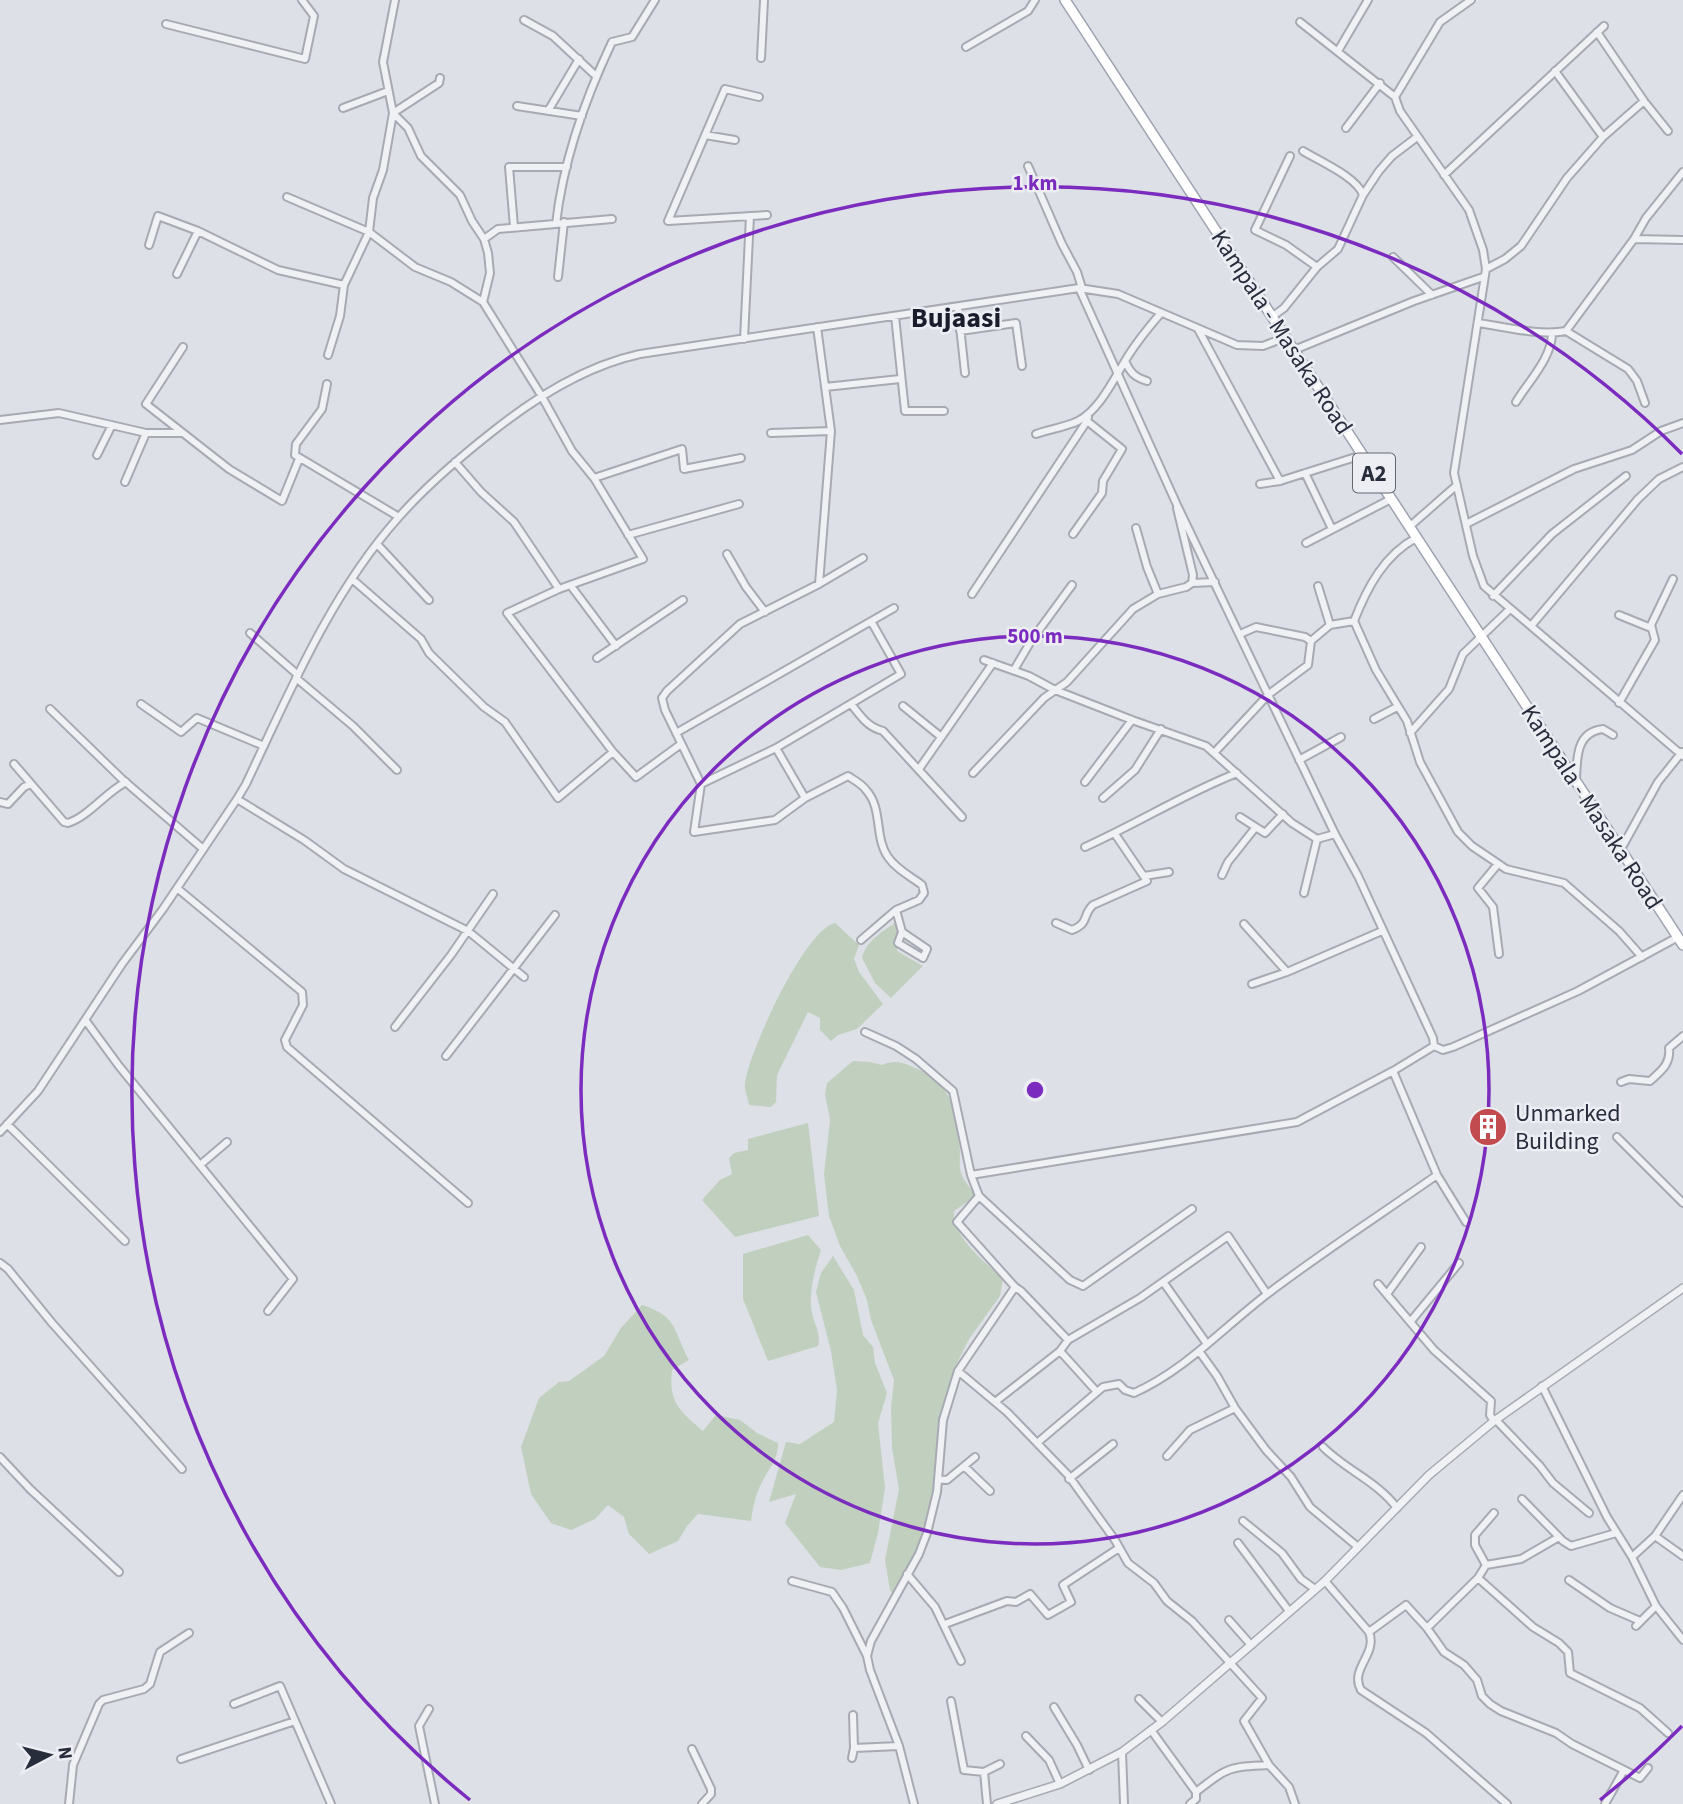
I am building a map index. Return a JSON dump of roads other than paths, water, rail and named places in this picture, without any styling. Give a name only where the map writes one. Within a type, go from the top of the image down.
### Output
[{"type":"main road","name":"Kampala - Masaka Road","points":[[1065,0],[1681,940]]},
{"type":"street","points":[[166,24],[305,59],[314,16],[302,0]]},
{"type":"street","points":[[328,355],[340,316],[344,285],[369,232],[373,198],[383,170],[393,113],[383,62],[394,0]]},
{"type":"street","points":[[558,277],[560,223],[567,167],[582,116],[612,42],[632,37],[654,0]]},
{"type":"street","points":[[761,58],[764,0]]},
{"type":"street","points":[[966,47],[1028,11],[1035,0]]},
{"type":"street","points":[[1338,51],[1368,0]]},
{"type":"street","points":[[1395,97],[1440,22],[1471,0]]},
{"type":"street","points":[[524,19],[553,36],[596,76]]},
{"type":"street","points":[[1300,22],[1395,97],[1400,111],[1469,210],[1478,229],[1486,269],[1454,473],[1484,586],[1682,754],[1658,782],[1621,849]]},
{"type":"street","points":[[1444,175],[1604,26]]},
{"type":"street","points":[[1597,32],[1668,131]]},
{"type":"street","points":[[548,111],[579,59]]},
{"type":"street","points":[[1555,71],[1603,137]]},
{"type":"street","points":[[393,113],[439,83],[440,78]]},
{"type":"street","points":[[1346,128],[1380,83]]},
{"type":"street","points":[[760,97],[725,89],[668,221],[767,215]]},
{"type":"street","points":[[343,108],[388,91]]},
{"type":"street","points":[[1486,269],[1505,260],[1521,246],[1567,178],[1603,137],[1644,101]]},
{"type":"street","points":[[517,106],[582,116]]},
{"type":"street","points":[[393,113],[408,128],[421,156],[460,195],[484,239],[490,273],[483,302]]},
{"type":"street","points":[[705,135],[735,140]]},
{"type":"street","points":[[1273,316],[1284,308],[1317,267],[1338,249],[1363,195],[1392,156],[1418,136]]},
{"type":"street","points":[[1303,151],[1353,181],[1363,195]]},
{"type":"street","points":[[1290,156],[1255,230],[1286,245],[1317,267]]},
{"type":"street","points":[[1028,166],[1077,272],[1081,288],[1118,375],[1177,505],[1335,834],[1353,866],[1434,1045]]},
{"type":"street","points":[[514,227],[509,167],[567,167]]},
{"type":"street","points":[[1478,323],[1552,334],[1566,331],[1634,239],[1646,218],[1680,181],[1683,172]]},
{"type":"street","points":[[288,197],[369,232],[415,267],[451,282],[483,302],[572,451],[594,478],[643,559],[559,589],[507,613],[612,752],[636,777],[681,744]]},
{"type":"street","points":[[149,245],[158,216],[198,231],[278,270],[344,285]]},
{"type":"street","points":[[744,339],[750,216]]},
{"type":"street","points":[[484,239],[498,229],[612,219]]},
{"type":"street","points":[[177,274],[198,231]]},
{"type":"street","points":[[1634,239],[1683,240]]},
{"type":"street","points":[[1394,257],[1432,295]]},
{"type":"street","points":[[1294,350],[1483,276]]},
{"type":"street","points":[[0,1132],[38,1091],[122,964],[237,799],[297,676],[352,579],[377,544],[399,517],[455,462],[541,396],[582,373],[625,358],[1081,288],[1118,294],[1237,345],[1262,346],[1286,337]]},
{"type":"street","points":[[958,308],[965,373]]},
{"type":"street","points":[[972,594],[1125,361],[1161,313]]},
{"type":"street","points":[[895,316],[905,411],[944,411]]},
{"type":"street","points":[[960,331],[1016,323],[1022,366]]},
{"type":"street","points":[[817,327],[831,431],[819,584]]},
{"type":"street","points":[[1198,329],[1280,481]]},
{"type":"street","points":[[1566,331],[1628,369],[1637,381],[1646,402]]},
{"type":"street","points":[[1516,402],[1550,347],[1552,334]]},
{"type":"street","points":[[183,347],[146,404],[229,469],[282,500],[299,459]]},
{"type":"street","points":[[1125,361],[1136,378],[1147,381]]},
{"type":"street","points":[[825,387],[900,379]]},
{"type":"street","points":[[327,384],[322,409],[296,444],[295,455],[399,517]]},
{"type":"street","points":[[0,420],[59,412],[146,433],[182,433]]},
{"type":"street","points":[[1036,434],[1088,417]]},
{"type":"street","points":[[1073,534],[1102,493],[1103,481],[1122,449],[1088,417]]},
{"type":"street","points":[[1466,524],[1574,469],[1632,450],[1661,431],[1683,423]]},
{"type":"street","points":[[97,455],[112,425]]},
{"type":"street","points":[[771,433],[831,431]]},
{"type":"street","points":[[125,482],[146,433]]},
{"type":"street","points":[[594,478],[682,449],[684,469],[741,458]]},
{"type":"street","points":[[1260,484],[1280,481],[1362,455]]},
{"type":"street","points":[[455,462],[481,492],[514,522],[559,589]]},
{"type":"street","points":[[1531,626],[1638,499],[1659,479],[1683,467]]},
{"type":"street","points":[[1305,473],[1332,529]]},
{"type":"street","points":[[1493,596],[1552,534],[1626,475]]},
{"type":"street","points":[[1409,527],[1457,485]]},
{"type":"street","points":[[1306,543],[1391,499]]},
{"type":"street","points":[[628,535],[739,504]]},
{"type":"street","points":[[1177,505],[1177,516],[1193,575],[1192,583]]},
{"type":"street","points":[[1136,527],[1158,594]]},
{"type":"street","points":[[1416,538],[1401,546],[1384,564],[1364,596],[1354,621],[1376,670],[1407,721],[1420,762],[1458,832],[1472,846],[1506,869],[1564,883],[1619,931],[1642,957]]},
{"type":"street","points":[[377,544],[429,600]]},
{"type":"street","points":[[727,554],[746,587],[765,612]]},
{"type":"street","points":[[862,940],[896,909],[919,900],[924,893],[922,885],[894,865],[887,856],[882,846],[873,800],[866,789],[848,776],[805,798],[775,820],[694,832],[701,784],[662,698],[740,624],[819,584],[863,558]]},
{"type":"street","points":[[352,579],[421,639],[429,653],[484,707],[505,722],[558,798],[612,752]]},
{"type":"street","points":[[1651,628],[1673,579]]},
{"type":"street","points":[[973,773],[1044,698],[1068,682],[1133,609],[1158,594],[1192,583],[1215,582]]},
{"type":"street","points":[[1014,670],[1031,640],[1072,585]]},
{"type":"street","points":[[571,586],[616,646]]},
{"type":"street","points":[[1318,586],[1330,625]]},
{"type":"street","points":[[597,658],[683,600]]},
{"type":"street","points":[[676,733],[894,608]]},
{"type":"street","points":[[1410,733],[1450,690],[1463,654],[1471,644],[1481,638],[1510,609]]},
{"type":"street","points":[[1619,615],[1651,628],[1656,640],[1619,703]]},
{"type":"street","points":[[701,784],[776,748],[901,674],[871,621]]},
{"type":"street","points":[[1214,752],[1269,694],[1308,665],[1311,641],[1330,625],[1354,621]]},
{"type":"street","points":[[1240,634],[1256,627],[1305,637],[1311,641]]},
{"type":"street","points":[[250,634],[397,769]]},
{"type":"street","points":[[984,660],[1132,720],[1206,746],[1283,814],[1317,839]]},
{"type":"street","points":[[919,769],[993,663]]},
{"type":"street","points":[[141,704],[181,732],[197,718],[264,746]]},
{"type":"street","points":[[851,704],[866,723],[883,731],[962,817]]},
{"type":"street","points":[[903,706],[940,736]]},
{"type":"street","points":[[1374,719],[1397,706]]},
{"type":"street","points":[[50,709],[126,782],[202,848]]},
{"type":"street","points":[[1085,782],[1132,720]]},
{"type":"street","points":[[1103,799],[1135,770],[1161,729]]},
{"type":"street","points":[[1576,781],[1579,746],[1587,736],[1603,729],[1613,735]]},
{"type":"street","points":[[1299,760],[1341,737]]},
{"type":"street","points":[[776,748],[805,798]]},
{"type":"street","points":[[14,764],[64,822],[68,823],[126,782]]},
{"type":"street","points":[[1085,847],[1115,834],[1206,785],[1237,773]]},
{"type":"street","points":[[0,802],[8,804],[31,784]]},
{"type":"street","points":[[237,799],[304,840],[344,869],[468,931],[524,977]]},
{"type":"street","points":[[1240,817],[1265,833],[1283,814]]},
{"type":"street","points":[[1222,875],[1228,862],[1255,828]]},
{"type":"street","points":[[1056,923],[1072,930],[1080,927],[1086,921],[1087,910],[1093,905],[1147,881],[1115,834]]},
{"type":"street","points":[[1317,839],[1335,834]]},
{"type":"street","points":[[1304,893],[1317,839]]},
{"type":"street","points":[[1498,864],[1478,888],[1493,907],[1499,954]]},
{"type":"street","points":[[1144,876],[1169,873]]},
{"type":"street","points":[[177,888],[302,992],[303,1005],[285,1040],[287,1047],[468,1203]]},
{"type":"street","points":[[395,1027],[493,894]]},
{"type":"street","points":[[896,909],[902,932],[898,943],[923,958],[927,948],[902,932]]},
{"type":"street","points":[[446,1056],[555,915]]},
{"type":"street","points":[[1244,924],[1287,972]]},
{"type":"street","points":[[1252,984],[1382,932]]},
{"type":"street","points":[[1434,1045],[1443,1050],[1453,1047],[1578,991],[1681,940]]},
{"type":"street","points":[[86,1021],[119,1066],[292,1279],[268,1311]]},
{"type":"street","points":[[865,1032],[896,1046],[916,1059],[953,1091],[971,1175],[979,1196],[1070,1280],[1083,1286],[1192,1209]]},
{"type":"street","points":[[1621,1082],[1629,1079],[1650,1081],[1666,1065],[1670,1058],[1669,1048],[1683,1037]]},
{"type":"street","points":[[971,1175],[1297,1122],[1393,1071],[1434,1045]]},
{"type":"street","points":[[1393,1071],[1437,1175],[1466,1222]]},
{"type":"street","points":[[7,1124],[125,1241]]},
{"type":"street","points":[[1617,1137],[1683,1203]]},
{"type":"street","points":[[200,1166],[227,1142]]},
{"type":"street","points":[[1037,1443],[1102,1387],[1119,1384],[1134,1393],[1170,1374],[1267,1294],[1437,1175]]},
{"type":"street","points":[[979,1196],[957,1222],[1015,1287],[1021,1290],[1068,1340]]},
{"type":"street","points":[[995,1402],[1060,1350],[1068,1340],[1164,1283],[1228,1236],[1267,1294]]},
{"type":"street","points":[[1387,1294],[1421,1247]]},
{"type":"street","points":[[0,1263],[182,1469]]},
{"type":"street","points":[[1411,1321],[1459,1263]]},
{"type":"street","points":[[1164,1283],[1208,1344]]},
{"type":"street","points":[[1378,1284],[1434,1350],[1491,1401],[1490,1415],[1495,1421],[1541,1466],[1545,1475],[1589,1513]]},
{"type":"street","points":[[867,1656],[872,1640],[928,1533],[938,1479],[943,1420],[958,1371],[1015,1287]]},
{"type":"street","points":[[997,1804],[1060,1784],[1089,1770],[1122,1752],[1162,1722],[1325,1581],[1429,1475],[1542,1386],[1683,1288]]},
{"type":"street","points":[[1060,1350],[1097,1392]]},
{"type":"street","points":[[1199,1351],[1235,1408],[1266,1450],[1291,1477],[1310,1507],[1358,1547]]},
{"type":"street","points":[[958,1371],[1037,1443],[1069,1479],[1128,1563],[1154,1583],[1167,1601],[1192,1621],[1262,1698],[1244,1721],[1269,1765],[1289,1787],[1295,1804]]},
{"type":"street","points":[[1542,1386],[1656,1606],[1683,1640]]},
{"type":"street","points":[[1167,1456],[1190,1430],[1235,1408]]},
{"type":"street","points":[[1069,1479],[1113,1444]]},
{"type":"street","points":[[1322,1447],[1336,1460],[1386,1493],[1397,1508]]},
{"type":"street","points":[[0,1457],[30,1489],[119,1572]]},
{"type":"street","points":[[938,1479],[947,1480],[975,1457]]},
{"type":"street","points":[[964,1466],[990,1491]]},
{"type":"street","points":[[1632,1557],[1656,1536],[1683,1495]]},
{"type":"street","points":[[1522,1499],[1571,1546],[1616,1533]]},
{"type":"street","points":[[1486,1566],[1475,1545],[1475,1535],[1493,1513]]},
{"type":"street","points":[[1243,1521],[1282,1553],[1301,1579],[1315,1589]]},
{"type":"street","points":[[1656,1536],[1683,1556]]},
{"type":"street","points":[[1427,1628],[1478,1578],[1486,1566],[1521,1559],[1559,1537]]},
{"type":"street","points":[[1238,1543],[1289,1611]]},
{"type":"street","points":[[945,1625],[1007,1601],[1016,1602],[1030,1594],[1048,1615],[1071,1602],[1063,1585],[1119,1548]]},
{"type":"street","points":[[907,1574],[935,1607],[961,1661]]},
{"type":"street","points":[[1478,1578],[1568,1653],[1570,1673],[1640,1708],[1668,1733]]},
{"type":"street","points":[[1569,1580],[1638,1624],[1656,1606]]},
{"type":"street","points":[[792,1581],[832,1592],[843,1608],[867,1656],[899,1745],[914,1804]]},
{"type":"street","points":[[1325,1581],[1372,1637],[1370,1650],[1357,1679],[1361,1690],[1426,1733],[1498,1801],[1507,1804]]},
{"type":"street","points":[[1370,1632],[1406,1605],[1444,1652],[1464,1665],[1477,1680],[1482,1696],[1501,1711],[1556,1733],[1640,1778],[1648,1768]]},
{"type":"street","points":[[1229,1620],[1251,1645]]},
{"type":"street","points":[[69,1804],[73,1765],[99,1704],[103,1700],[144,1689],[150,1684],[160,1652],[189,1633]]},
{"type":"street","points":[[234,1704],[280,1686],[331,1804]]},
{"type":"street","points":[[1139,1699],[1162,1722]]},
{"type":"street","points":[[951,1701],[964,1770],[984,1772],[1000,1764]]},
{"type":"street","points":[[1054,1707],[1089,1770]]},
{"type":"street","points":[[429,1709],[419,1726],[435,1804]]},
{"type":"street","points":[[852,1758],[853,1715]]},
{"type":"street","points":[[181,1759],[295,1721]]},
{"type":"street","points":[[1151,1730],[1196,1792],[1196,1799],[1190,1804]]},
{"type":"street","points":[[1026,1736],[1049,1760],[1060,1784]]},
{"type":"street","points":[[854,1748],[899,1745]]},
{"type":"street","points":[[692,1749],[711,1794],[702,1804]]},
{"type":"street","points":[[1122,1752],[1124,1804]]},
{"type":"street","points":[[1196,1792],[1222,1771],[1269,1765]]},
{"type":"street","points":[[1605,1804],[1624,1770]]},
{"type":"street","points":[[984,1772],[987,1804]]},
{"type":"place","name":"Unmarked Building","points":[[1488,1127]]},
{"type":"district","name":"Bujaasi","points":[[956,317]]}]
